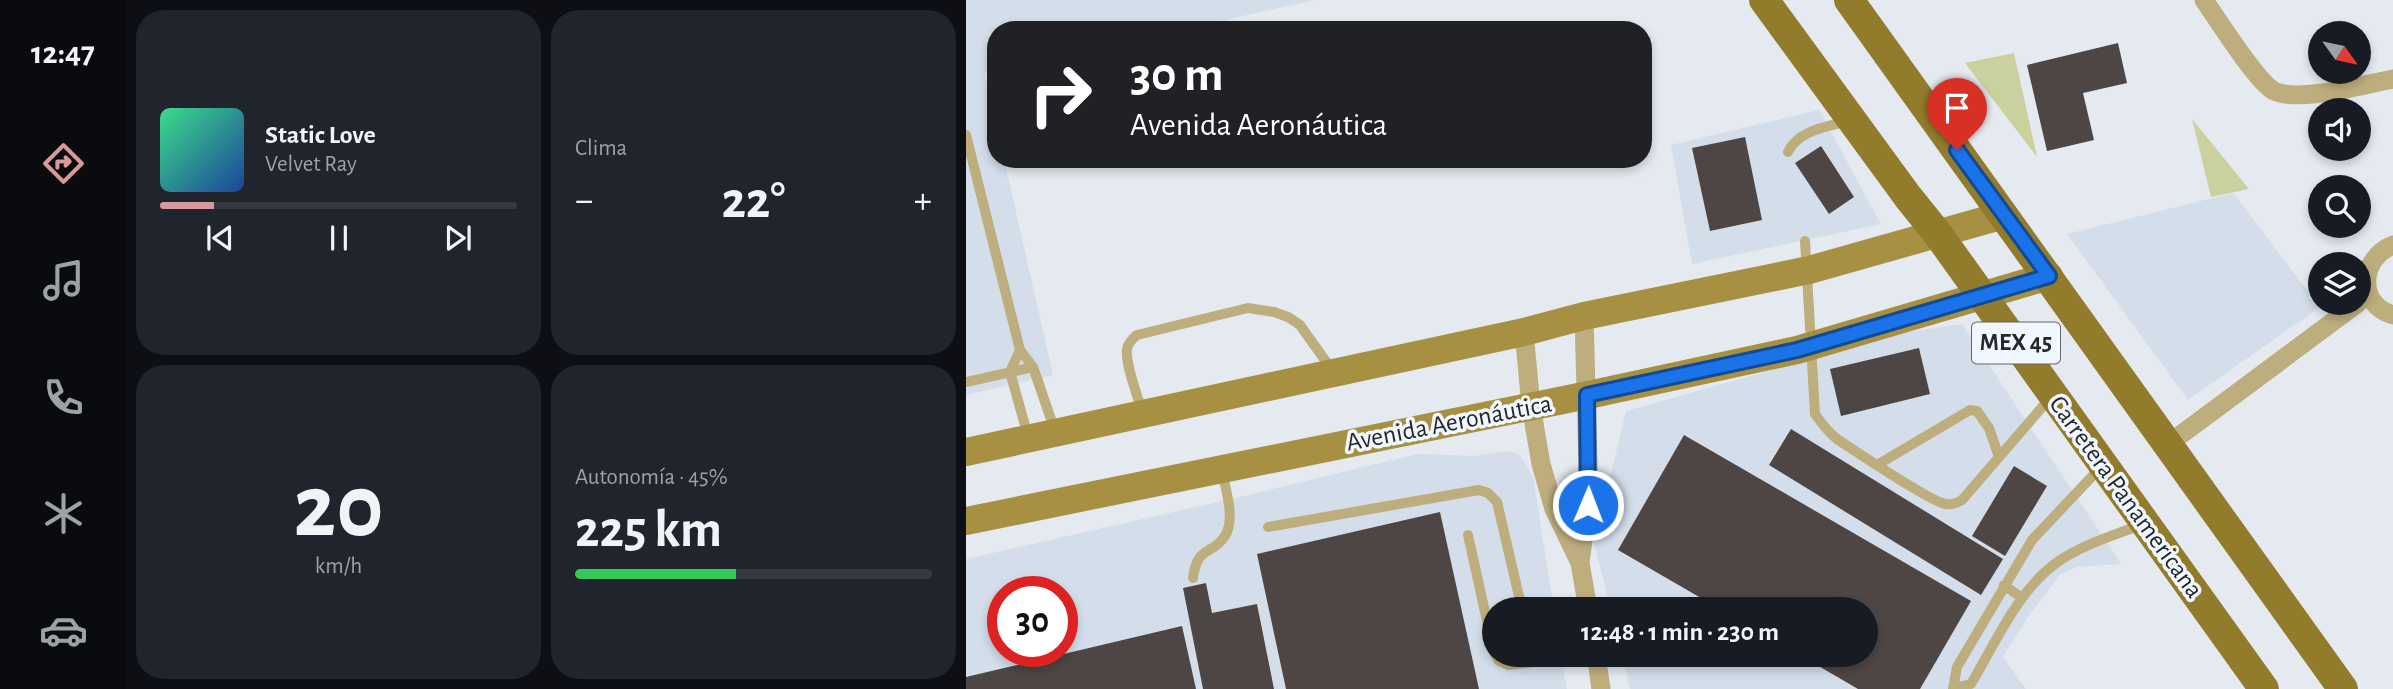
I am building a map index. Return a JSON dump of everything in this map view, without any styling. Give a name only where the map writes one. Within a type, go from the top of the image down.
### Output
[{"type":"main road","name":"Carretera Panamericana","points":[[1764,0],[1937,233],[2264,689]]},
{"type":"main road","name":"MEX 45","points":[[1849,0],[2343,689]]},
{"type":"main road","points":[[966,452],[1524,332],[1584,316],[1809,270],[2004,215]]},
{"type":"main road","name":"Avenida Aeronáutica","points":[[966,521],[1587,395],[1811,346],[2049,276]]},
{"type":"street","points":[[2204,0],[2252,68],[2273,90],[2299,96],[2393,79]]},
{"type":"street","points":[[2371,264],[2383,249],[2393,245]]},
{"type":"street","points":[[2371,303],[2393,315]]},
{"type":"street","points":[[2168,445],[2342,315]]},
{"type":"street","points":[[1580,563],[1588,505],[1584,316]]},
{"type":"street","points":[[1524,332],[1531,406],[1541,464],[1554,509],[1580,563],[1586,597]]},
{"type":"street","points":[[1598,667],[1601,689]]},
{"type":"lane","points":[[1788,152],[1793,143],[1805,134],[1852,119]]},
{"type":"lane","points":[[966,135],[1020,350],[1033,367],[1042,435]]},
{"type":"lane","points":[[1805,240],[1809,270],[1815,414],[1837,439],[1877,465],[1940,503],[1951,504],[1962,500],[2053,395]]},
{"type":"lane","points":[[1142,414],[1128,360],[1127,349],[1130,341],[1137,335],[1248,308],[1281,314],[1300,325],[1334,373]]},
{"type":"lane","points":[[1010,372],[1020,350]]},
{"type":"lane","points":[[966,382],[1033,367]]},
{"type":"lane","points":[[1010,372],[1042,435]]},
{"type":"lane","points":[[1877,465],[1970,410],[1977,411],[1986,421],[1998,457]]},
{"type":"lane","points":[[1973,687],[1954,688],[1957,667],[2004,585],[2032,540],[2103,465]]},
{"type":"lane","points":[[1193,578],[1198,558],[1223,538],[1228,527],[1229,510],[1222,470]]},
{"type":"lane","points":[[1268,527],[1479,490],[1488,493],[1497,502],[1519,597]]},
{"type":"lane","points":[[1973,687],[2022,598],[2036,582],[2058,562],[2081,549],[2145,523]]},
{"type":"lane","points":[[1468,535],[1482,597]]},
{"type":"lane","points":[[2004,585],[2022,598]]},
{"type":"lane","points":[[1957,667],[1973,687]]},
{"type":"shaded area","points":[[966,0],[1315,0],[1220,21],[987,21],[987,72],[984,73],[987,86],[987,168],[1006,168],[1053,375],[966,395]]},
{"type":"shaded area","points":[[1819,110],[1881,224],[1692,264],[1671,145]]},
{"type":"shaded area","points":[[2233,193],[2308,291],[2309,315],[2188,400],[2067,234]]},
{"type":"shaded area","points":[[1962,324],[2121,564],[2076,567],[2060,575],[2029,615],[2003,657],[2026,689],[1630,689],[1625,667],[1878,667],[1878,597],[1608,597],[1594,544],[1626,411],[1908,332]]},
{"type":"shaded area","points":[[1508,451],[1519,454],[1533,477],[1552,597],[1482,597],[1482,667],[1563,667],[1567,689],[966,689],[966,559],[1417,454],[1474,456]]},
{"type":"green space","points":[[2014,53],[2037,157],[1965,63]]},
{"type":"green space","points":[[2192,119],[2249,189],[2211,197]]},
{"type":"building","points":[[2118,43],[2127,83],[2083,93],[2094,140],[2047,151],[2027,65]]},
{"type":"building","points":[[1745,137],[1762,220],[1710,231],[1692,148]]},
{"type":"building","points":[[1821,146],[1854,197],[1829,214],[1795,163]]},
{"type":"building","points":[[1919,348],[1930,394],[1841,416],[1830,369]]},
{"type":"building","points":[[1791,429],[2003,559],[1981,595],[1769,465]]},
{"type":"building","points":[[1684,435],[1971,601],[1920,689],[1858,689],[1820,667],[1878,667],[1878,597],[1699,597],[1618,550]]},
{"type":"building","points":[[2014,466],[2047,486],[2005,556],[1972,536]]},
{"type":"building","points":[[1440,512],[1479,689],[1286,689],[1257,554]]},
{"type":"building","points":[[1206,583],[1212,613],[1257,604],[1274,689],[1203,689],[1183,588]]},
{"type":"building","points":[[1182,626],[1196,689],[966,689],[966,677],[1008,667],[1078,667],[1078,651]]},
{"type":"route","points":[[1588,505],[1587,395],[1797,350],[2049,276],[1957,150]]}]
